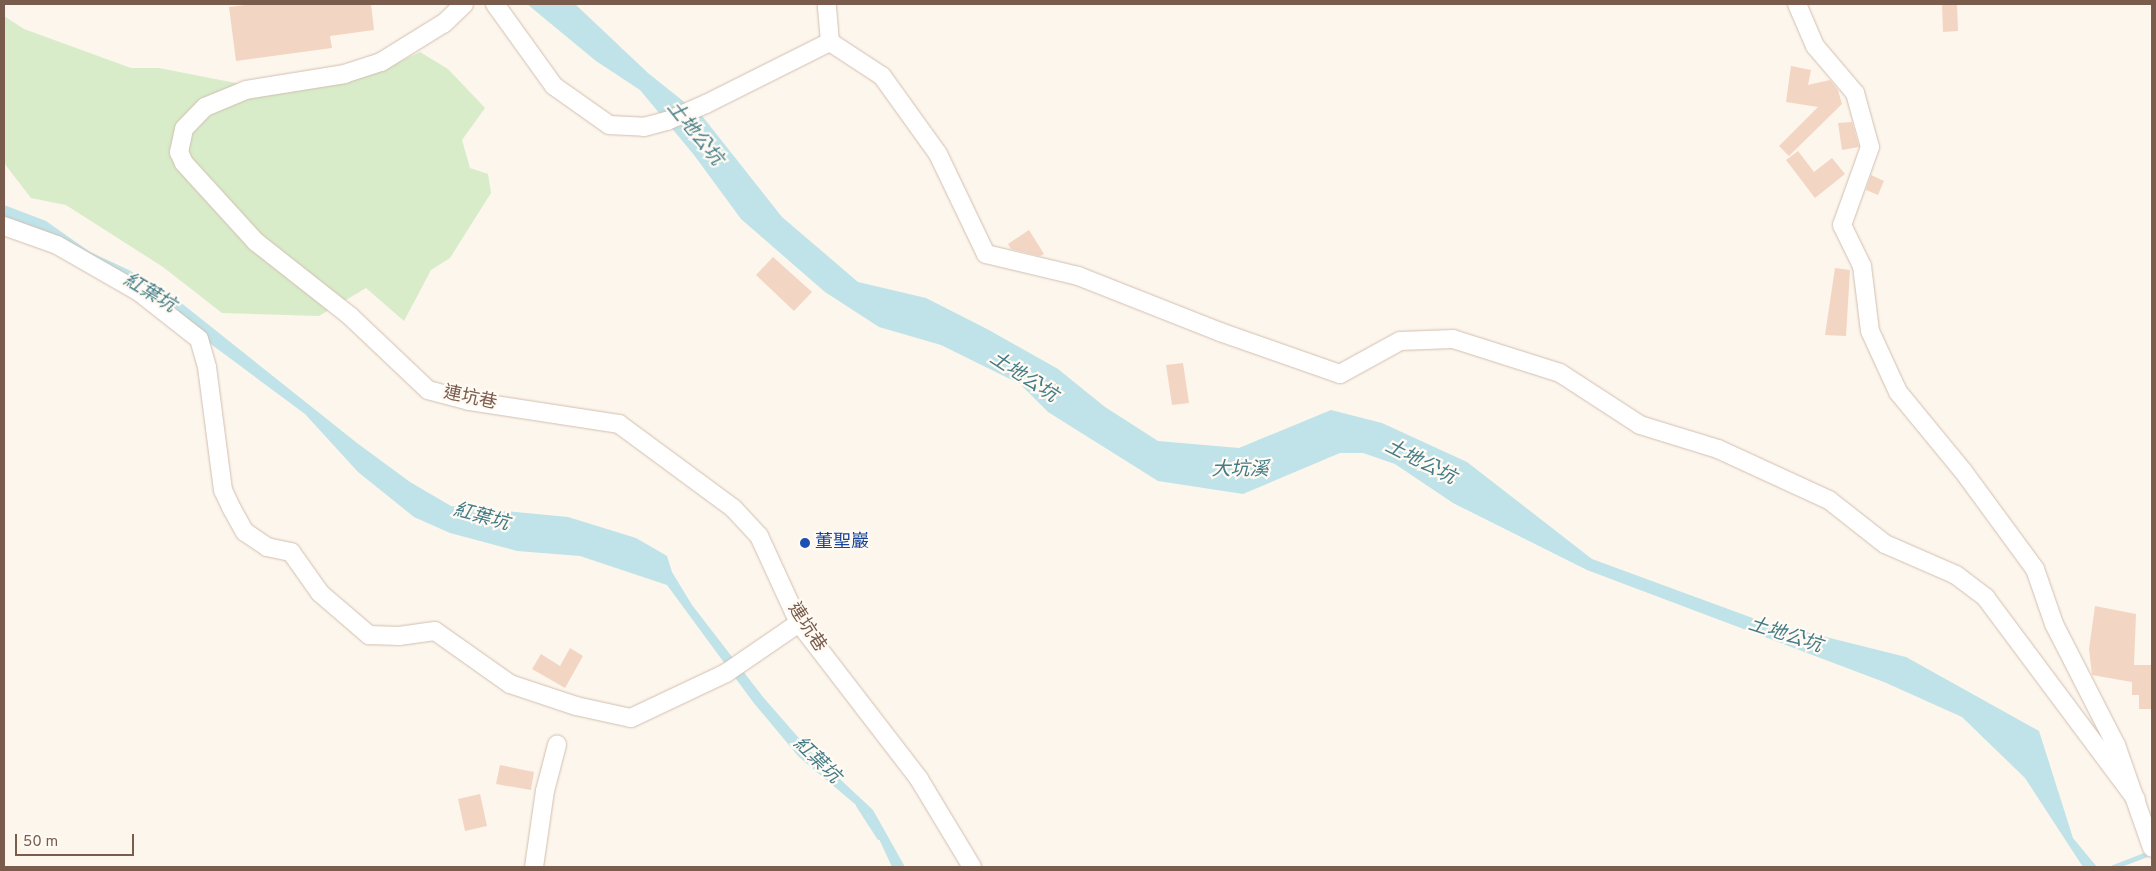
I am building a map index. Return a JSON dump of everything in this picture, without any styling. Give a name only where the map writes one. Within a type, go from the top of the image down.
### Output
[{"type":"street","name":"連坑巷","points":[[464,4],[444,23],[381,62],[345,74],[246,90],[205,107],[184,130],[179,152],[184,163],[256,242],[350,316],[428,390],[469,401],[619,424],[725,502],[759,536],[799,623],[919,779],[972,867]]},
{"type":"street","points":[[495,4],[554,86],[609,125],[644,127],[667,121],[706,104],[830,42]]},
{"type":"street","points":[[827,4],[830,42]]},
{"type":"street","points":[[1797,4],[1815,46],[1855,94],[1870,147],[1842,225],[1862,266],[1870,331],[1898,392],[1963,471],[2035,569],[2054,624],[2116,746],[2152,848]]},
{"type":"street","points":[[830,42],[882,76],[938,154],[986,254],[1078,276],[1220,332],[1340,374],[1400,341],[1452,339],[1560,373],[1640,425],[1718,449],[1829,500],[1885,544],[1956,575],[1986,598],[2136,799]]},
{"type":"street","points":[[4,226],[57,245],[139,292],[200,339],[207,367],[223,490],[232,509],[246,532],[267,547],[291,552],[320,593],[369,635],[399,636],[436,631],[510,684],[576,706],[631,718],[726,673],[799,623]]},
{"type":"street","points":[[534,867],[545,791],[557,745]]},
{"type":"green space","points":[[4,16],[24,29],[131,68],[159,68],[276,91],[386,68],[420,52],[448,69],[485,108],[462,140],[470,168],[488,174],[491,193],[450,258],[431,270],[404,321],[366,288],[319,316],[222,313],[163,267],[66,205],[31,198],[4,163]]},
{"type":"water","name":"大坑溪","points":[[527,4],[575,4],[648,73],[703,117],[782,217],[858,282],[926,298],[987,329],[1058,369],[1105,407],[1158,441],[1239,448],[1331,410],[1382,423],[1467,462],[1592,559],[1758,620],[1906,657],[2039,731],[2073,838],[2097,867],[2083,867],[2025,778],[1962,717],[1884,682],[1587,570],[1453,503],[1395,464],[1363,453],[1340,453],[1243,494],[1158,481],[1048,412],[1020,384],[941,345],[879,327],[825,292],[741,219],[694,155],[640,90],[596,61]]},
{"type":"water","points":[[4,205],[46,221],[90,252],[129,270],[175,298],[357,443],[410,482],[451,506],[568,517],[636,538],[667,556],[672,572],[692,605],[763,697],[811,752],[873,810],[905,867],[892,867],[868,815],[799,757],[753,702],[667,585],[580,556],[517,551],[450,533],[414,517],[358,472],[305,414],[204,339],[83,262],[4,228]]},
{"type":"building","points":[[253,4],[371,4],[374,30],[330,36],[332,48],[236,61],[229,7]]},
{"type":"building","points":[[1942,4],[1957,4],[1958,31],[1943,32]]},
{"type":"building","points":[[1791,66],[1811,70],[1808,85],[1830,80],[1838,90],[1842,104],[1789,156],[1779,146],[1818,107],[1786,102]]},
{"type":"building","points":[[1852,122],[1859,147],[1842,150],[1838,123]]},
{"type":"building","points":[[1798,151],[1814,172],[1832,158],[1845,174],[1815,198],[1786,160]]},
{"type":"building","points":[[1871,175],[1884,181],[1878,195],[1866,190]]},
{"type":"building","points":[[1029,230],[1044,254],[1040,256],[1011,249],[1008,244]]},
{"type":"building","points":[[773,257],[812,292],[794,311],[756,275]]},
{"type":"building","points":[[1835,268],[1850,270],[1846,336],[1825,335]]},
{"type":"building","points":[[1183,363],[1189,403],[1172,405],[1166,365]]},
{"type":"building","points":[[2095,606],[2136,614],[2134,665],[2152,665],[2152,709],[2139,709],[2139,695],[2132,695],[2132,682],[2092,675],[2089,649]]},
{"type":"building","points":[[570,648],[583,656],[565,688],[532,669],[541,654],[560,666]]},
{"type":"building","points":[[500,765],[534,772],[531,790],[496,784]]},
{"type":"building","points":[[480,794],[487,826],[465,831],[458,799]]},
{"type":"waterway","name":"紅葉坑","points":[[858,805],[879,837]]},
{"type":"waterway","points":[[2113,867],[2152,852]]},
{"type":"place","name":"董聖巖","points":[[805,543]]},
{"type":"water label","name":"土地公坑","points":[[694,134]]},
{"type":"water label","name":"土地公坑","points":[[1023,378]]},
{"type":"water label","name":"土地公坑","points":[[1420,463]]},
{"type":"water label","name":"土地公坑","points":[[1785,636]]}]
